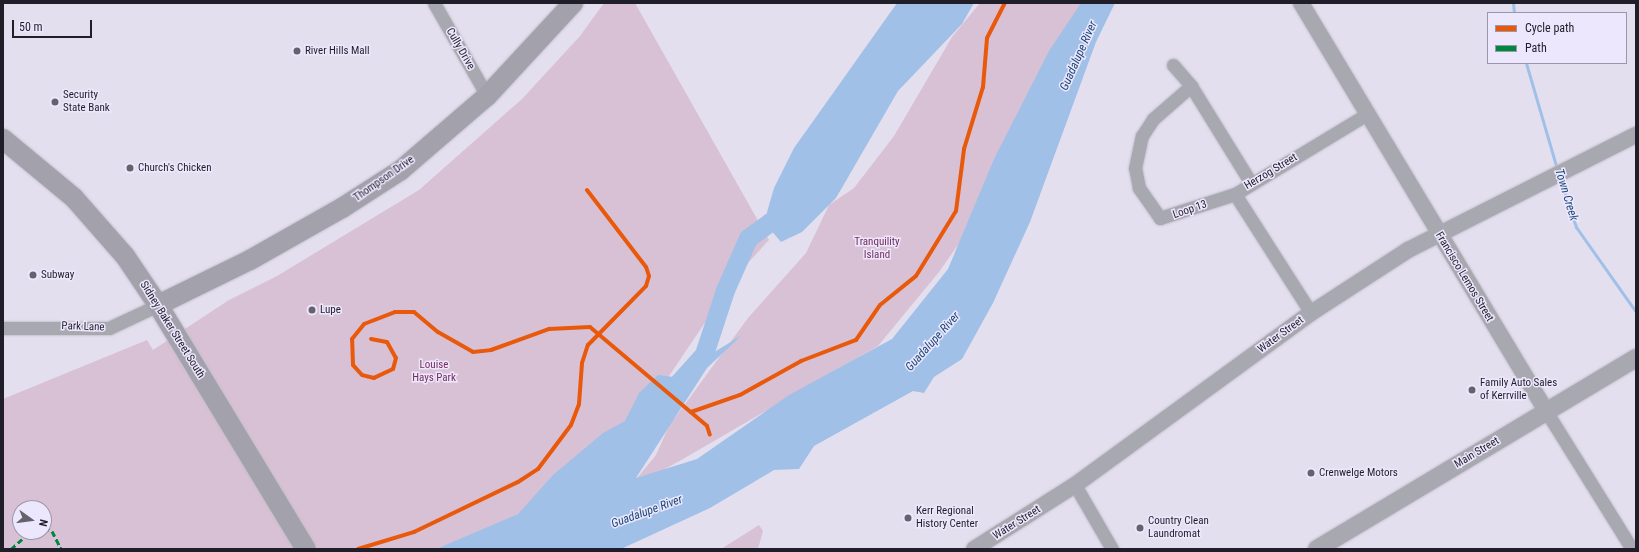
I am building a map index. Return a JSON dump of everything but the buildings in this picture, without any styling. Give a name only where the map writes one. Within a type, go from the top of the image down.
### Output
[{"type":"main road","name":"Thompson Drive","points":[[158,305],[250,260],[342,208],[400,170],[487,96],[573,3]]},
{"type":"main road","name":"Sidney Baker Street South","points":[[3,139],[90,214],[158,305],[306,549]]},
{"type":"main road","name":"Main Street","points":[[1317,549],[1632,360]]},
{"type":"street","name":"Cully Drive","points":[[434,3],[487,96]]},
{"type":"street","name":"Francisco Lemos Street","points":[[1301,3],[1438,233],[1632,549]]},
{"type":"street","points":[[1173,65],[1191,86],[1251,183]]},
{"type":"street","name":"Loop 13","points":[[1191,86],[1153,119],[1142,136],[1135,168],[1139,188],[1160,218],[1235,194]]},
{"type":"street","name":"Herzog Street","points":[[1311,313],[1235,194],[1367,114]]},
{"type":"street","name":"Water Street","points":[[974,549],[1075,485],[1311,313],[1438,233],[1532,188],[1636,135]]},
{"type":"street","name":"Park Lane","points":[[3,328],[109,328],[158,305]]},
{"type":"street","points":[[1075,485],[1112,549]]},
{"type":"green space","name":"Louise Hays Park","points":[[604,3],[635,3],[769,240],[737,275],[624,443],[518,514],[452,549],[3,549],[3,399],[147,340],[153,350],[229,300],[277,276],[419,190],[522,99],[580,36]]},
{"type":"green space","name":"Tranquility Island","points":[[980,3],[1088,3],[960,242],[939,272],[878,346],[643,481],[637,478],[656,455],[669,426],[748,318],[806,253],[829,205],[854,188],[894,136],[952,37]]},
{"type":"green space","points":[[759,525],[763,531],[758,549],[721,549]]},
{"type":"water","points":[[897,3],[974,3],[962,24],[898,91],[836,198],[802,232],[781,242],[769,228],[767,212],[774,188],[794,148]]},
{"type":"water","points":[[1081,3],[1115,3],[1096,42],[1030,222],[993,303],[962,359],[934,377],[924,393],[913,391],[814,446],[799,469],[774,470],[710,508],[621,549],[436,549],[518,514],[553,475],[603,433],[625,421],[639,393],[658,375],[674,377],[742,335],[707,368],[636,478],[697,459],[789,395],[892,339],[948,269],[994,159],[1049,51]]},
{"type":"waterway","name":"Town Creek","points":[[1513,3],[1514,12]]},
{"type":"waterway","name":"Town Creek","points":[[1526,64],[1557,169]]},
{"type":"waterway","name":"Town Creek","points":[[1560,178],[1576,227],[1636,312]]},
{"type":"waterway","name":"Guadalupe River","points":[[679,382],[704,354],[725,290],[748,238],[789,208]]},
{"type":"marked path","points":[[52,531],[61,549]]},
{"type":"marked path","points":[[11,549],[21,540]]},
{"type":"cycle path","points":[[691,412],[740,395],[801,361],[856,340],[880,305],[916,276],[956,211],[964,149],[983,87],[987,38],[1005,3]]},
{"type":"cycle path","points":[[358,549],[414,532],[518,482],[538,469],[571,425],[579,404],[582,363],[588,345],[646,286],[649,276],[646,267],[587,190]]},
{"type":"cycle path","points":[[371,339],[387,342],[396,358],[393,369],[374,378],[362,375],[353,365],[352,339],[364,324],[395,312],[414,312],[438,332],[473,352],[491,350],[549,329],[590,327],[707,426],[710,435]]},
{"type":"place","name":"River Hills Mall","points":[[297,51]]},
{"type":"place","name":"Security State Bank","points":[[55,102]]},
{"type":"place","name":"Church's Chicken","points":[[130,168]]},
{"type":"place","name":"Subway","points":[[33,275]]},
{"type":"place","name":"Lupe","points":[[312,310]]},
{"type":"place","name":"Family Auto Sales of Kerrville","points":[[1472,390]]},
{"type":"place","name":"Crenwelge Motors","points":[[1311,473]]},
{"type":"place","name":"Kerr Regional History Center","points":[[908,518]]},
{"type":"place","name":"Country Clean Laundromat","points":[[1140,528]]}]
